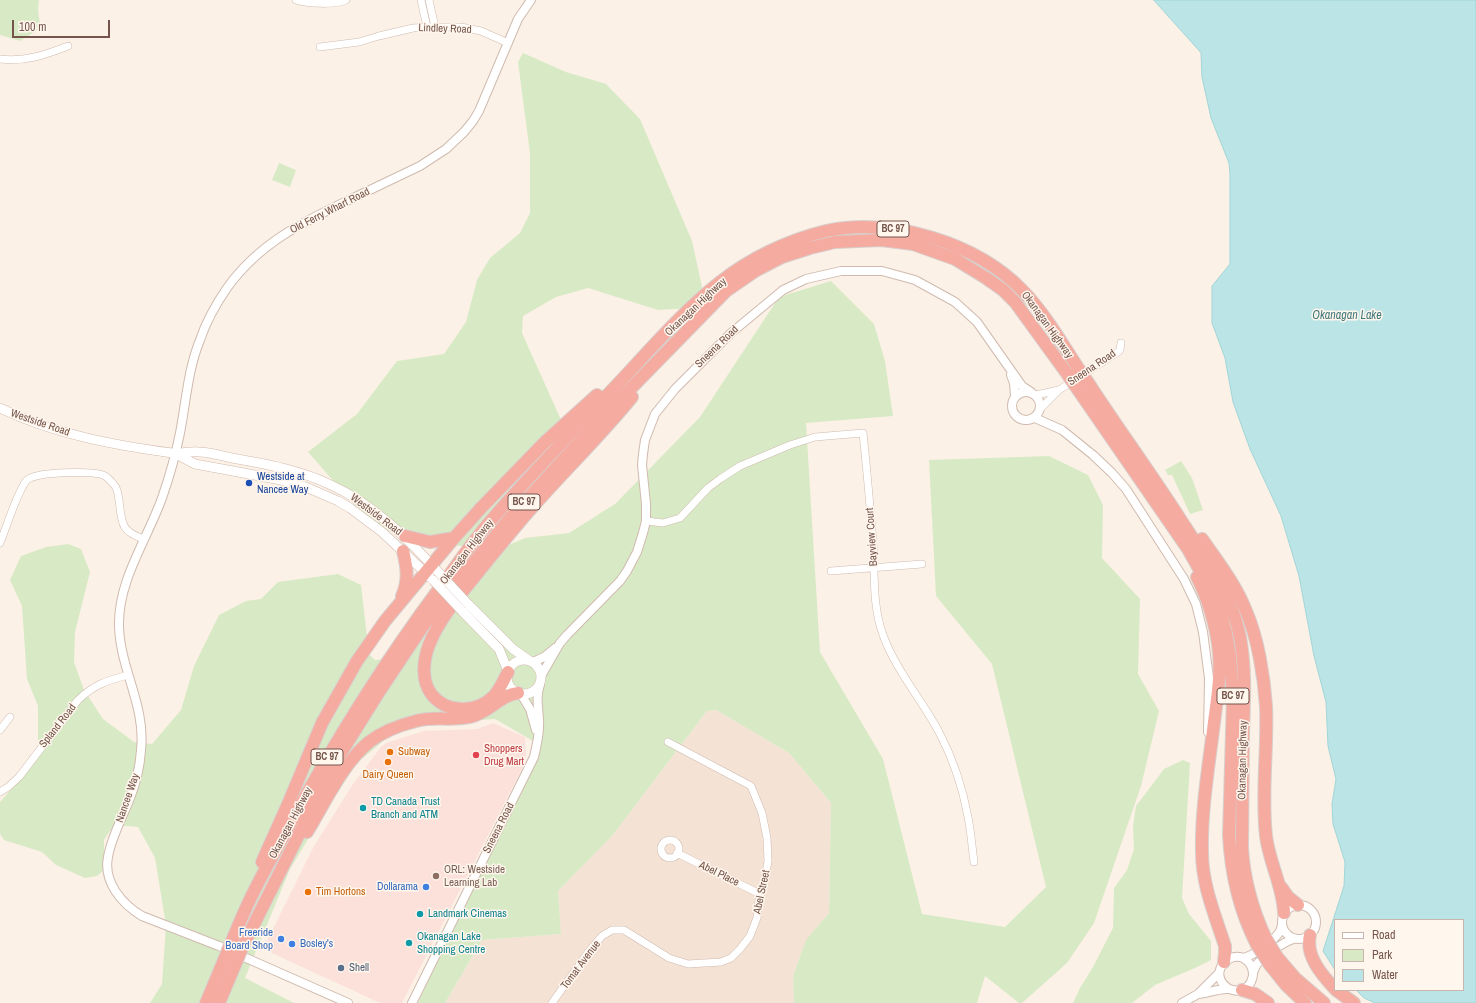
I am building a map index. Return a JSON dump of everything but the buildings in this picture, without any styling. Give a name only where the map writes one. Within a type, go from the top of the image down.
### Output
[{"type":"highway","name":"Okanagan Highway","points":[[237,946],[246,906],[315,779],[381,671],[419,615],[486,526],[556,449],[679,320],[719,283],[748,263],[789,242],[827,231],[866,227],[893,229],[935,238],[967,251],[1009,277],[1036,306],[1073,372]]},
{"type":"highway","name":"Okanagan Highway","points":[[206,1003],[286,860],[334,764],[379,692],[423,626],[509,519],[595,425],[726,291],[755,271],[782,257],[835,242],[881,240],[913,244],[933,250],[986,278],[1003,290],[1015,302],[1118,428],[1138,466],[1196,543],[1227,598],[1240,636],[1245,674],[1242,848],[1243,869],[1262,942],[1274,961],[1286,985],[1305,1003]]},
{"type":"highway","points":[[246,906],[263,859],[322,723],[357,661],[397,606],[430,572],[454,538],[481,508],[545,442],[679,320]]},
{"type":"highway","points":[[508,672],[494,696],[482,705],[466,709],[450,707],[436,699],[427,686],[424,671],[426,654],[434,635],[451,607],[536,503],[616,417],[689,329]]},
{"type":"highway","points":[[1138,466],[1202,539],[1234,586],[1252,626],[1261,668],[1266,706],[1264,780],[1266,836],[1283,898],[1284,913]]},
{"type":"highway","points":[[1138,466],[1199,582],[1210,610],[1216,632],[1219,653],[1219,683],[1207,782],[1202,852],[1203,871],[1210,902],[1225,952],[1221,968]]},
{"type":"highway","points":[[404,536],[430,542],[454,538]]},
{"type":"highway","points":[[397,606],[407,581],[406,564],[402,552]]},
{"type":"highway","points":[[286,860],[306,833],[332,789],[352,760],[368,742],[381,734],[417,720],[468,717],[479,714],[492,707],[506,696],[520,693]]},
{"type":"highway","points":[[1279,884],[1288,896],[1298,905]]},
{"type":"highway","points":[[1310,935],[1309,949],[1319,970],[1334,987]]},
{"type":"highway","name":"Okanagan Highway","points":[[1274,961],[1324,1003]]},
{"type":"highway","name":"Okanagan Highway","points":[[220,1003],[230,962]]},
{"type":"highway","points":[[1242,990],[1258,995],[1268,1003]]},
{"type":"highway","points":[[1339,991],[1354,1003]]},
{"type":"main road","name":"Westside Road","points":[[0,408],[30,421],[59,431],[127,446],[174,453],[200,452],[278,466],[332,486],[350,495],[382,517],[404,536],[430,572],[465,608],[513,649],[532,662]]},
{"type":"main road","name":"Westside Road","points":[[174,453],[195,464],[276,479],[321,493],[350,508],[382,532],[402,552],[430,572],[441,574],[465,608],[499,649],[508,672]]},
{"type":"main road","points":[[521,660],[532,662],[539,668],[541,680],[532,692],[527,694],[520,693],[510,686],[508,681],[508,672],[511,666],[521,660]]},
{"type":"street","points":[[296,0],[319,3],[341,2],[346,0]]},
{"type":"street","points":[[421,0],[427,27]]},
{"type":"street","points":[[429,0],[435,27]]},
{"type":"street","name":"Old Ferry Wharf Road","points":[[174,453],[180,435],[188,384],[200,340],[219,300],[232,282],[258,254],[292,229],[309,219],[420,166],[446,149],[464,132],[479,111],[518,19],[531,0]]},
{"type":"street","name":"Lindley Road","points":[[320,48],[359,42],[413,28],[427,27],[461,27],[481,31],[508,43]]},
{"type":"street","points":[[0,59],[24,60],[37,58],[68,46]]},
{"type":"street","name":"Sneena Road","points":[[532,662],[544,658],[560,644],[573,628],[620,581],[627,571],[640,543],[646,521],[646,504],[642,465],[645,440],[655,414],[675,390],[731,333],[783,290],[806,279],[841,271],[882,271],[915,280],[955,302],[977,322],[1022,386],[1034,394],[1059,390]]},
{"type":"street","name":"Sneena Road","points":[[1040,409],[1059,390],[1114,355],[1120,350],[1121,343]]},
{"type":"street","name":"Sneena Road","points":[[1008,366],[1014,383],[1016,396]]},
{"type":"street","points":[[1035,418],[1040,409],[1039,399],[1034,394],[1026,391],[1020,393],[1012,401],[1013,413],[1017,417],[1023,420],[1035,418],[1062,430],[1093,455],[1126,489],[1184,579],[1196,604],[1203,632],[1209,678],[1207,782]]},
{"type":"street","name":"Bayview Court","points":[[646,521],[663,523],[680,518],[708,488],[720,478],[740,466],[815,437],[863,433],[873,543],[876,605],[883,634],[896,662],[923,704],[941,736],[952,763],[963,792],[969,818],[974,862]]},
{"type":"street","name":"Nancee Way","points":[[174,453],[162,498],[144,539],[122,600],[119,625],[121,645],[138,707],[141,722],[142,742],[140,763],[131,794],[111,845],[107,860],[109,875],[118,896],[142,916],[219,946],[348,1003]]},
{"type":"street","points":[[0,543],[19,496],[29,478],[38,475],[85,473],[102,475],[111,482],[117,491],[121,519],[125,529],[134,536],[144,539]]},
{"type":"street","points":[[831,571],[922,564]]},
{"type":"street","name":"Sneena Road","points":[[412,1003],[534,757],[538,736],[539,719],[537,694],[541,680],[560,644]]},
{"type":"street","name":"Spland Road","points":[[0,792],[8,788],[19,777],[78,700],[96,686],[128,674]]},
{"type":"street","name":"Sneena Road","points":[[520,693],[530,709],[538,736]]},
{"type":"street","points":[[0,730],[10,717]]},
{"type":"street","name":"Abel Street","points":[[612,930],[624,930],[669,958],[688,964],[721,962],[731,958],[740,949],[750,936],[757,918],[760,894],[765,879],[768,861],[767,838],[762,813],[751,786],[668,742]]},
{"type":"street","name":"Abel Place","points":[[677,853],[760,894]]},
{"type":"street","points":[[1198,994],[1229,989],[1238,991],[1242,990],[1250,983],[1256,965],[1274,950],[1288,940],[1300,940],[1310,935],[1316,926],[1315,916],[1308,908],[1298,905],[1289,908],[1284,913],[1281,920],[1286,934],[1294,939]]},
{"type":"street","points":[[1182,1003],[1198,994],[1233,957],[1243,958],[1252,955],[1279,933],[1282,925]]},
{"type":"street","name":"Tomat Avenue","points":[[552,1003],[589,951],[602,936],[612,930]]},
{"type":"street","points":[[1243,958],[1250,964],[1253,973]]},
{"type":"street","points":[[1221,968],[1222,983],[1229,989]]},
{"type":"shaded area","points":[[716,710],[789,753],[831,803],[829,913],[806,941],[793,976],[794,1003],[445,1003],[482,940],[561,934],[558,891],[612,836],[707,711]]},
{"type":"shaded area","name":"Okanagan Lake Shopping Centre","points":[[493,723],[525,737],[526,756],[521,771],[402,1003],[380,1003],[263,949],[314,846],[353,784],[381,747],[386,743],[424,731],[477,729]]},
{"type":"green space","points":[[0,0],[39,0],[38,10],[40,24],[36,31],[20,41],[0,35]]},
{"type":"green space","points":[[523,53],[566,72],[606,84],[640,119],[692,241],[704,296],[692,308],[658,310],[588,288],[556,297],[523,316],[522,333],[575,451],[478,547],[418,543],[370,523],[308,452],[357,414],[397,361],[444,354],[466,322],[477,280],[490,258],[520,233],[530,213],[530,153],[518,62]]},
{"type":"green space","points":[[279,163],[296,170],[290,187],[272,180]]},
{"type":"green space","points":[[831,281],[874,324],[885,361],[893,416],[806,423],[820,652],[883,759],[922,914],[1005,927],[1046,887],[992,664],[936,596],[929,460],[1049,456],[1088,475],[1103,505],[1102,558],[1140,599],[1138,674],[1159,711],[1141,786],[1094,923],[1067,963],[1022,1003],[1019,1003],[985,976],[977,1003],[794,1003],[793,976],[806,940],[829,913],[831,803],[789,753],[716,710],[707,711],[612,836],[558,891],[561,934],[482,940],[445,1003],[418,1003],[530,758],[533,741],[495,719],[421,724],[388,737],[357,763],[290,869],[245,978],[294,1003],[150,1003],[162,984],[166,925],[155,858],[138,827],[114,825],[104,840],[104,870],[97,876],[85,878],[56,865],[42,852],[4,840],[0,834],[0,802],[27,771],[38,746],[38,706],[27,679],[22,606],[10,580],[21,556],[46,547],[68,544],[81,549],[90,572],[75,632],[74,662],[84,690],[103,719],[134,742],[152,744],[181,710],[194,666],[219,615],[246,601],[261,599],[278,582],[338,574],[361,585],[369,654],[375,660],[386,659],[490,553],[525,538],[569,533],[615,504],[700,417],[779,297]]},
{"type":"green space","points":[[1181,461],[1192,478],[1203,510],[1190,514],[1172,475],[1168,475],[1165,470]]},
{"type":"green space","points":[[1183,760],[1190,763],[1182,898],[1189,914],[1211,941],[1211,960],[1155,985],[1132,1003],[1073,1003],[1113,928],[1114,888],[1127,870],[1134,849],[1133,826],[1136,806],[1164,769]]},
{"type":"water","name":"Okanagan Lake","points":[[1154,0],[1476,0],[1476,1003],[1375,1003],[1364,998],[1357,991],[1464,991],[1464,919],[1334,919],[1334,968],[1323,951],[1344,886],[1345,862],[1333,824],[1332,804],[1336,779],[1328,746],[1326,702],[1314,656],[1299,576],[1281,516],[1250,449],[1233,402],[1225,358],[1212,323],[1212,286],[1230,264],[1230,174],[1229,163],[1211,118],[1202,77],[1201,53]]},
{"type":"place","name":"Westside at Nancee Way","points":[[249,483]]},
{"type":"place","name":"Subway","points":[[390,752]]},
{"type":"place","name":"Shoppers Drug Mart","points":[[476,755]]},
{"type":"place","name":"Dairy Queen","points":[[388,762]]},
{"type":"place","name":"TD Canada Trust Branch and ATM","points":[[363,808]]},
{"type":"place","name":"ORL: Westside Learning Lab","points":[[436,876]]},
{"type":"place","name":"Dollarama","points":[[426,887]]},
{"type":"place","name":"Tim Hortons","points":[[308,892]]},
{"type":"place","name":"Landmark Cinemas","points":[[420,914]]},
{"type":"place","name":"Freeride Board Shop","points":[[281,939]]},
{"type":"place","name":"Okanagan Lake Shopping Centre","points":[[409,943]]},
{"type":"place","name":"Bosley's","points":[[292,944]]},
{"type":"place","name":"Shell","points":[[341,968]]}]
